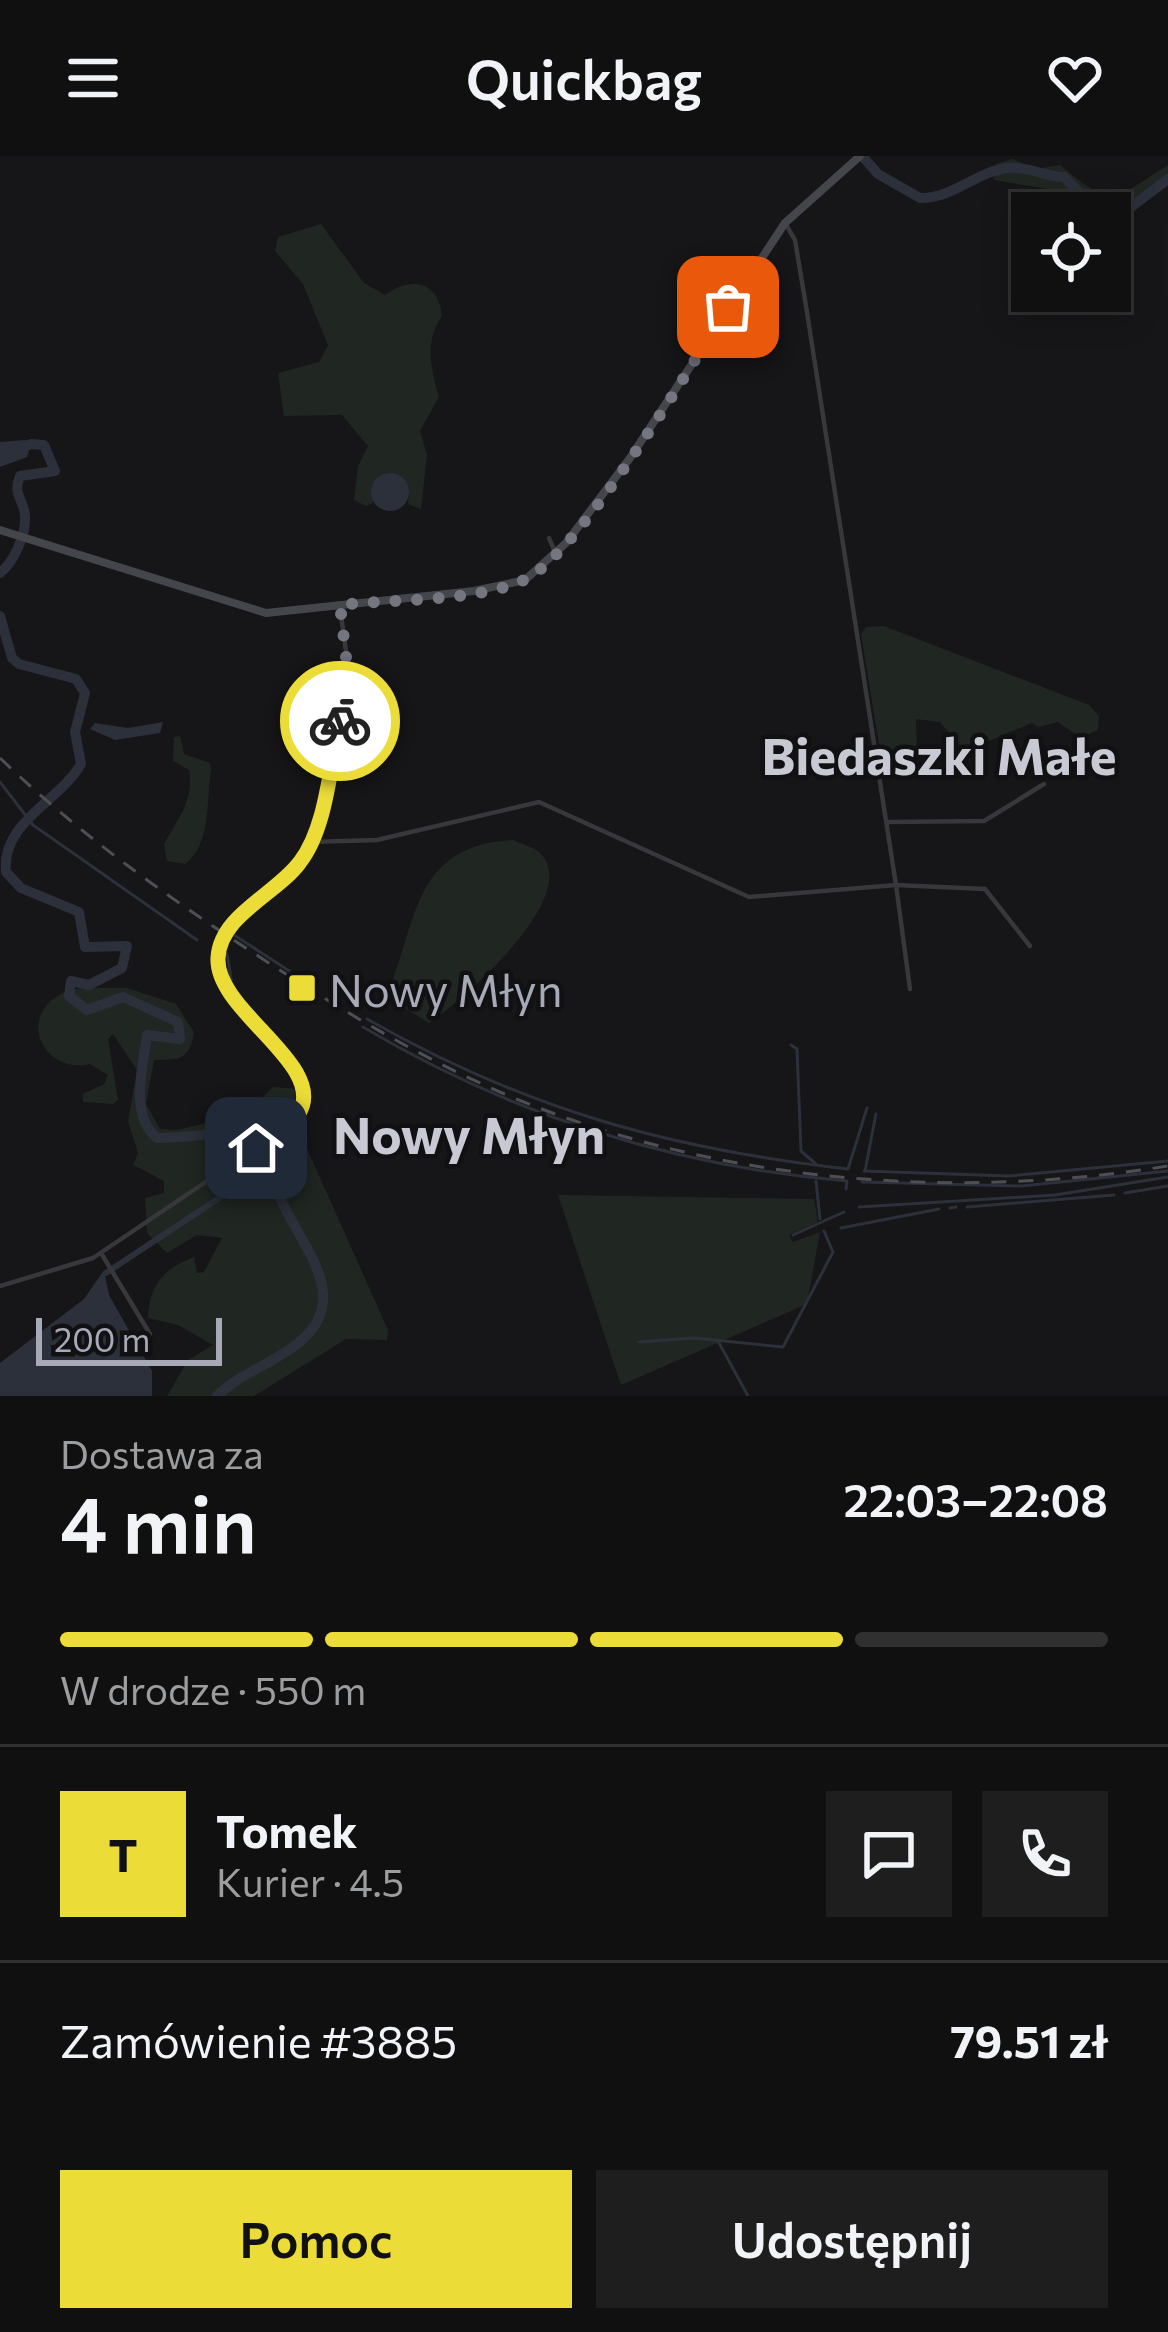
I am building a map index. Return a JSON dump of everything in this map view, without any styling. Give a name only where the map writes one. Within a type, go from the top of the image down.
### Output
[{"type":"main road","points":[[1,530],[259,612],[507,586],[532,576],[556,554],[641,443],[785,223],[858,158]]},
{"type":"street","points":[[785,223],[795,240],[806,306],[910,989]]},
{"type":"street","points":[[549,538],[556,554]]},
{"type":"street","points":[[0,1286],[100,1253],[280,1131],[303,1105],[301,1081],[229,994],[218,954],[231,926],[296,868],[311,842],[347,685],[340,605]]},
{"type":"street","points":[[887,822],[984,821],[1044,784]]},
{"type":"street","points":[[311,842],[377,840],[539,802],[749,897],[896,884],[986,889],[1030,946]]},
{"type":"street","points":[[100,1253],[150,1334]]},
{"type":"shaded area","points":[[1013,159],[1035,169],[1060,165],[1099,192],[1060,192],[994,180],[996,164]]},
{"type":"shaded area","points":[[1168,165],[1168,186],[1131,212],[1131,192],[1125,192]]},
{"type":"shaded area","points":[[321,224],[364,283],[385,295],[405,285],[422,285],[440,304],[442,316],[431,355],[439,397],[420,431],[427,455],[421,509],[408,504],[409,487],[374,491],[373,503],[366,506],[354,500],[358,466],[368,446],[342,415],[284,416],[278,373],[319,362],[328,345],[303,284],[275,251],[278,237]]},
{"type":"shaded area","points":[[25,440],[31,444],[27,457],[0,467],[0,442]]},
{"type":"shaded area","points":[[390,473],[404,478],[409,492],[404,506],[390,511],[376,506],[371,492],[376,478]]},
{"type":"shaded area","points":[[884,626],[1089,705],[1099,716],[1098,730],[1081,738],[1058,722],[1038,727],[1032,723],[977,746],[961,747],[940,722],[916,719],[917,753],[904,755],[891,769],[882,763],[861,634],[866,627]]},
{"type":"shaded area","points":[[163,722],[160,733],[115,740],[90,729],[95,723],[128,728]]},
{"type":"shaded area","points":[[180,736],[184,754],[210,763],[211,770],[204,833],[185,864],[167,861],[164,844],[189,790],[189,770],[173,761],[174,737]]},
{"type":"shaded area","points":[[513,840],[539,852],[549,871],[546,893],[514,945],[429,1023],[390,999],[426,887],[457,855]]},
{"type":"shaded area","points":[[83,988],[127,988],[176,1004],[194,1032],[185,1054],[154,1060],[146,1104],[160,1129],[177,1130],[245,1114],[273,1087],[297,1089],[292,1115],[388,1330],[387,1340],[346,1339],[254,1396],[167,1396],[188,1360],[213,1345],[178,1325],[148,1318],[151,1296],[160,1279],[183,1261],[194,1257],[197,1273],[204,1272],[222,1238],[197,1235],[167,1253],[147,1233],[145,1198],[164,1193],[164,1181],[133,1165],[138,1153],[128,1121],[137,1070],[113,1034],[108,1039],[118,1100],[113,1104],[83,1102],[83,1094],[104,1084],[108,1075],[90,1064],[60,1061],[49,1053],[38,1030],[46,1006],[59,995]]},
{"type":"shaded area","points":[[558,1195],[814,1199],[818,1222],[789,1235],[793,1242],[820,1232],[807,1304],[621,1385]]},
{"type":"shaded area","points":[[104,1270],[109,1295],[152,1371],[152,1396],[0,1396],[0,1363],[84,1299]]},
{"type":"waterway","points":[[862,156],[878,174],[920,198],[1016,168],[1064,177],[1100,213],[1126,211],[1168,179]]},
{"type":"waterway","points":[[0,456],[31,444],[44,445],[55,471],[20,476],[17,488],[25,523],[14,555],[0,573]]},
{"type":"waterway","points":[[0,616],[12,658],[76,679],[85,693],[75,732],[81,764],[22,826],[7,855],[6,872],[21,888],[79,912],[85,947],[127,946],[122,968],[89,985],[71,981],[69,996],[87,1010],[123,997],[178,1022],[180,1039],[147,1035],[140,1104],[148,1129],[157,1138],[192,1136],[253,1118],[273,1150],[272,1174],[280,1198],[317,1270],[323,1294],[319,1317],[303,1339],[217,1396]]},
{"type":"waterway","points":[[0,782],[33,825],[197,940]]},
{"type":"waterway","points":[[234,935],[314,987]]},
{"type":"waterway","points":[[227,954],[232,985]]},
{"type":"waterway","points":[[238,993],[248,1009]]},
{"type":"waterway","points":[[367,1019],[541,1101],[720,1150],[848,1169],[867,1108]]},
{"type":"waterway","points":[[363,1027],[477,1086],[596,1132],[720,1163],[847,1181],[846,1189]]},
{"type":"waterway","points":[[791,1045],[797,1049],[801,1151],[816,1164]]},
{"type":"waterway","points":[[865,1171],[876,1114]]},
{"type":"waterway","points":[[864,1171],[1009,1176],[1168,1161]]},
{"type":"waterway","points":[[106,1273],[269,1165]]},
{"type":"waterway","points":[[862,1182],[1022,1186],[1168,1171]]},
{"type":"waterway","points":[[859,1207],[1055,1195],[1168,1177]]},
{"type":"waterway","points":[[816,1181],[820,1219]]},
{"type":"waterway","points":[[1125,1193],[1168,1186]]},
{"type":"waterway","points":[[967,1207],[1114,1195]]},
{"type":"waterway","points":[[950,1208],[956,1207]]},
{"type":"waterway","points":[[841,1228],[939,1209]]},
{"type":"waterway","points":[[793,1235],[844,1212]]},
{"type":"waterway","points":[[639,1342],[693,1338],[783,1347],[833,1252],[824,1231]]},
{"type":"waterway","points":[[718,1341],[748,1396]]},
{"type":"railway","points":[[0,758],[122,861],[315,993],[446,1066],[514,1098],[592,1126],[671,1149],[836,1177],[1003,1182],[1168,1166]]},
{"type":"way so far","points":[[340,721],[348,674],[340,605],[500,587],[538,572],[566,543],[641,443],[728,307]]},
{"type":"place","name":"Nowy Młyn","points":[[302,988]]},
{"type":"district","name":"Biedaszki Małe","points":[[939,754]]},
{"type":"district","name":"Nowy Młyn","points":[[469,1133]]},
{"type":"route","points":[[256,1148],[294,1120],[303,1105],[303,1090],[296,1071],[222,982],[219,950],[231,926],[305,856],[340,721]]}]
